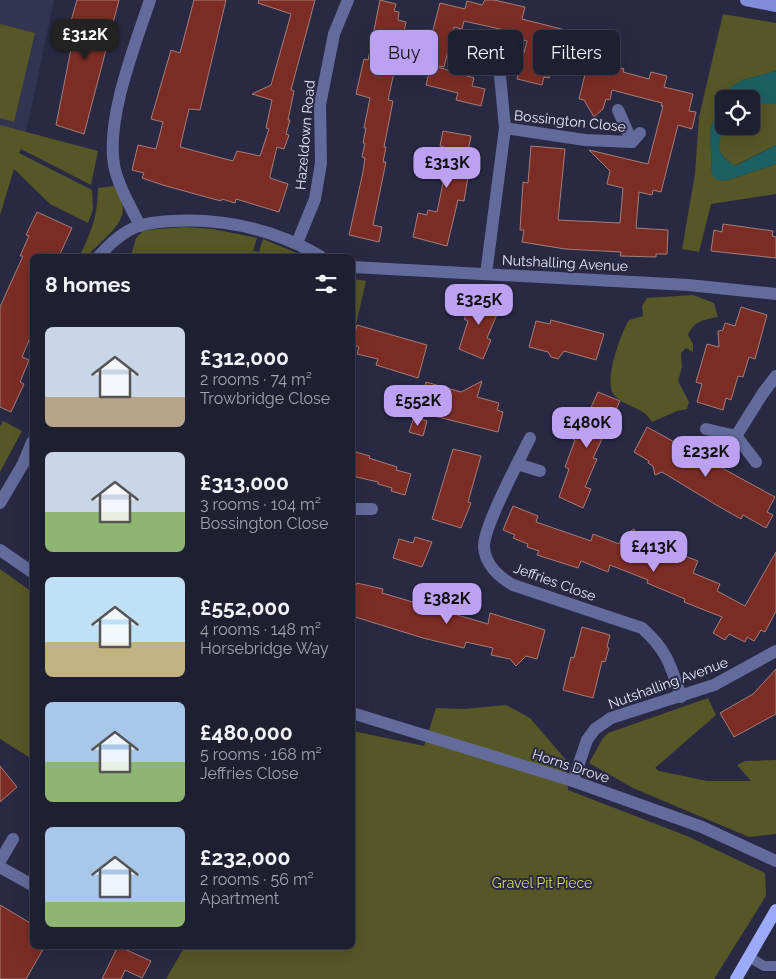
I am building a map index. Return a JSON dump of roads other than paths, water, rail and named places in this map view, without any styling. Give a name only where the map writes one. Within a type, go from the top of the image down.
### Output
[{"type":"main road","points":[[736,979],[776,910]]},
{"type":"street","points":[[140,226],[114,165],[114,136],[122,85],[150,0]]},
{"type":"street","name":"Hazeldown Road","points":[[297,243],[315,199],[320,163],[320,105],[334,34],[348,0]]},
{"type":"street","points":[[746,0],[776,6]]},
{"type":"street","name":"Bossington Close","points":[[486,274],[505,128],[501,75]]},
{"type":"street","name":"Bossington Close","points":[[505,128],[585,140],[636,138],[618,110]]},
{"type":"street","points":[[101,254],[119,237],[140,226],[154,222],[195,220],[252,228],[297,243],[316,254]]},
{"type":"street","name":"Nutshalling Avenue","points":[[355,267],[738,289],[776,294]]},
{"type":"street","points":[[736,436],[763,392],[776,376]]},
{"type":"street","points":[[706,429],[736,436],[756,462]]},
{"type":"street","name":"Jeffries Close","points":[[530,438],[490,524],[484,547],[490,565],[500,578],[512,585],[642,628],[666,654],[681,697]]},
{"type":"street","points":[[0,503],[24,464],[30,448]]},
{"type":"street","points":[[517,464],[540,471]]},
{"type":"street","points":[[355,509],[372,509]]},
{"type":"street","points":[[0,550],[30,571]]},
{"type":"street","name":"Nutshalling Avenue","points":[[572,781],[580,753],[595,729],[611,718],[714,685],[776,651]]},
{"type":"street","name":"Horns Drove","points":[[355,714],[572,781],[702,827],[776,861]]},
{"type":"street","points":[[0,862],[13,839]]},
{"type":"street","points":[[0,867],[30,884]]},
{"type":"lane","points":[[749,957],[764,966],[776,966]]},
{"type":"park label","name":"Gravel Pit Piece","points":[[542,883]]}]
